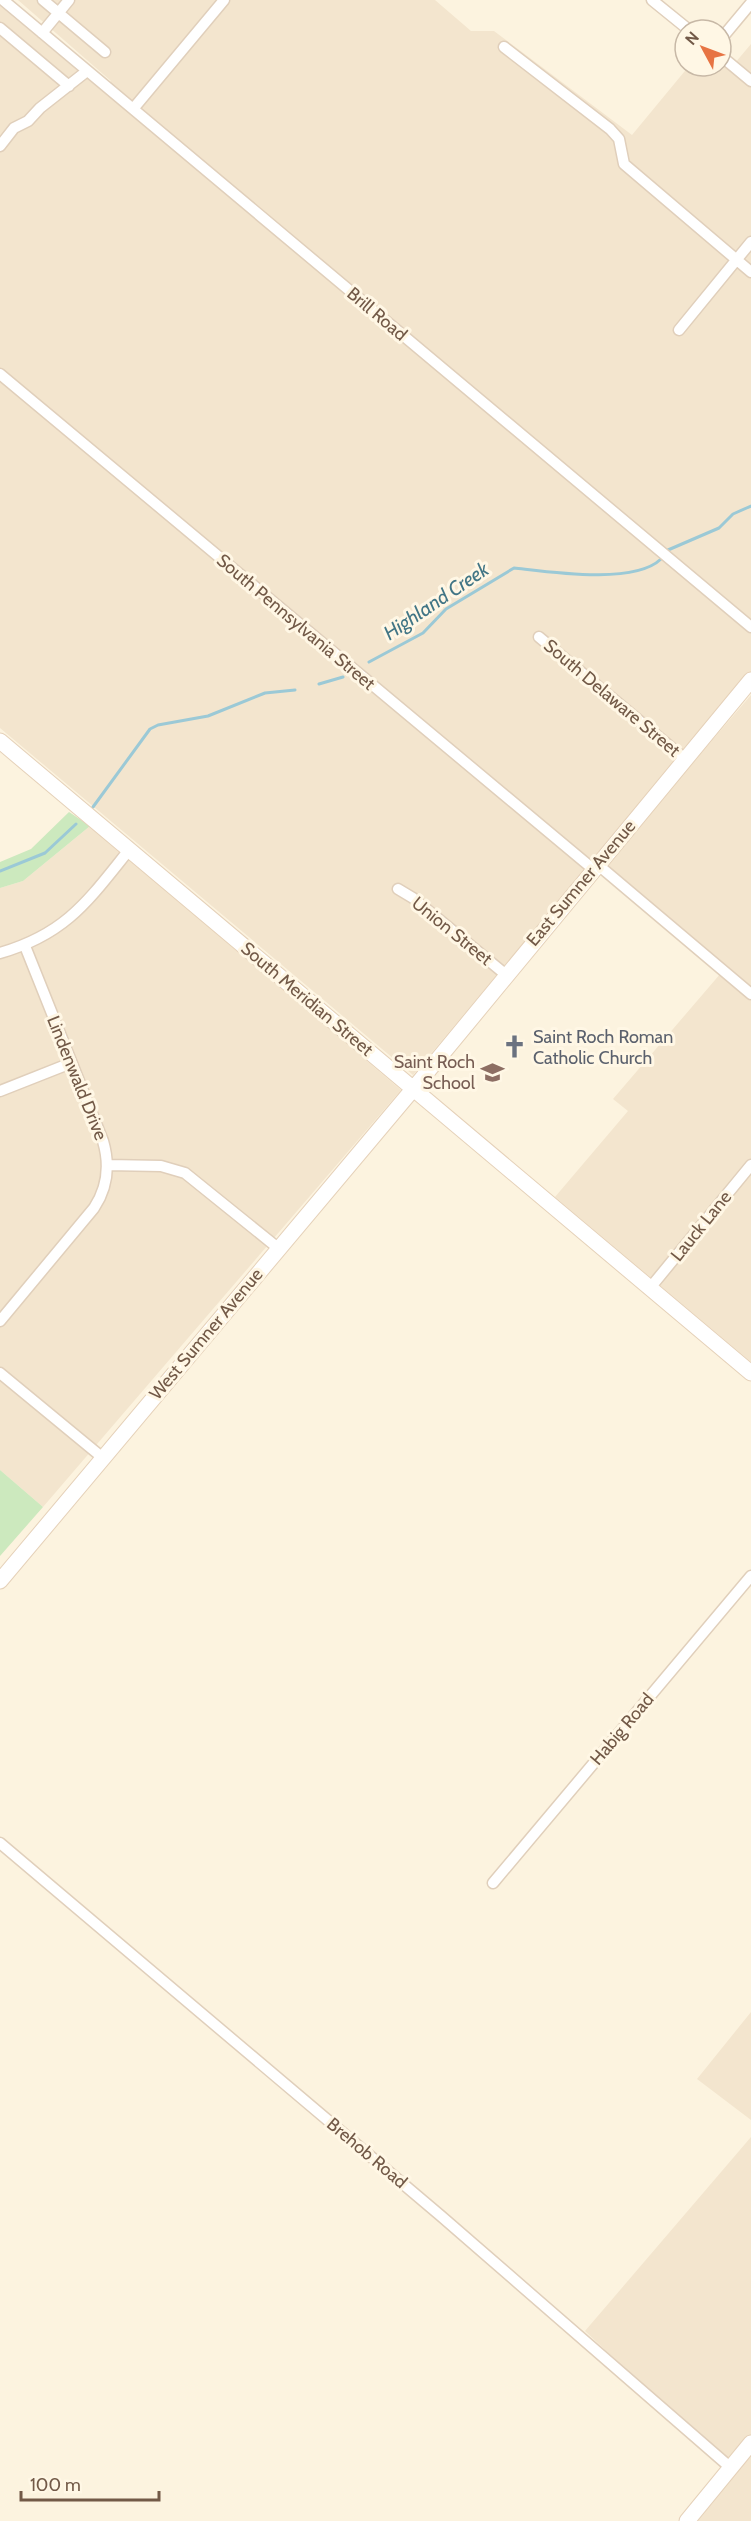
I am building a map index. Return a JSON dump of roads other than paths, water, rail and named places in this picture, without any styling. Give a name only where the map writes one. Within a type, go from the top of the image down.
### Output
[{"type":"street","name":"Brill Road","points":[[3,0],[751,627]]},
{"type":"street","points":[[43,0],[105,52]]},
{"type":"street","points":[[42,33],[69,0]]},
{"type":"street","points":[[133,109],[224,0]]},
{"type":"street","points":[[652,0],[674,18]]},
{"type":"street","points":[[733,25],[751,3]]},
{"type":"street","points":[[0,28],[69,86]]},
{"type":"street","points":[[504,47],[610,129],[618,139],[624,165],[751,272]]},
{"type":"street","points":[[733,66],[751,81]]},
{"type":"street","points":[[0,146],[15,128],[28,121],[40,108],[87,71]]},
{"type":"street","points":[[679,330],[751,242]]},
{"type":"street","name":"South Pennsylvania Street","points":[[0,374],[751,994]]},
{"type":"street","name":"South Delaware Street","points":[[539,637],[685,759]]},
{"type":"street","name":"East Sumner Avenue","points":[[414,1088],[505,974],[751,680]]},
{"type":"street","name":"South Meridian Street","points":[[0,741],[751,1373]]},
{"type":"street","points":[[0,953],[25,945],[56,929],[80,910],[129,850]]},
{"type":"street","name":"Union Street","points":[[398,889],[413,898],[505,974]]},
{"type":"street","name":"Lindenwald Drive","points":[[0,1321],[94,1208],[103,1192],[108,1165],[104,1144],[25,945]]},
{"type":"street","points":[[0,1091],[72,1063]]},
{"type":"street","name":"West Sumner Avenue","points":[[0,1581],[414,1088]]},
{"type":"street","points":[[108,1165],[168,1167],[185,1173],[278,1248]]},
{"type":"street","name":"Lauck Lane","points":[[650,1288],[751,1165]]},
{"type":"street","points":[[0,1373],[102,1458]]},
{"type":"street","name":"Habig Road","points":[[493,1883],[751,1576]]},
{"type":"street","name":"Brehob Road","points":[[0,1843],[441,2216],[731,2468]]},
{"type":"street","points":[[687,2521],[751,2444]]},
{"type":"waterway","name":"Highland Creek","points":[[668,550],[719,528],[733,514],[751,506]]},
{"type":"waterway","name":"Highland Creek","points":[[369,662],[423,633],[446,609],[514,568],[569,574],[612,574],[632,572],[648,567],[661,559]]},
{"type":"waterway","name":"Highland Creek","points":[[319,684],[343,677]]},
{"type":"waterway","name":"Highland Creek","points":[[93,807],[150,729],[158,725],[208,716],[265,693],[295,690]]},
{"type":"waterway","name":"Highland Creek","points":[[0,871],[45,853],[76,824]]},
{"type":"place","name":"Saint Roch Roman Catholic Church","points":[[515,1047]]},
{"type":"place","name":"Saint Roch School","points":[[493,1072]]}]
